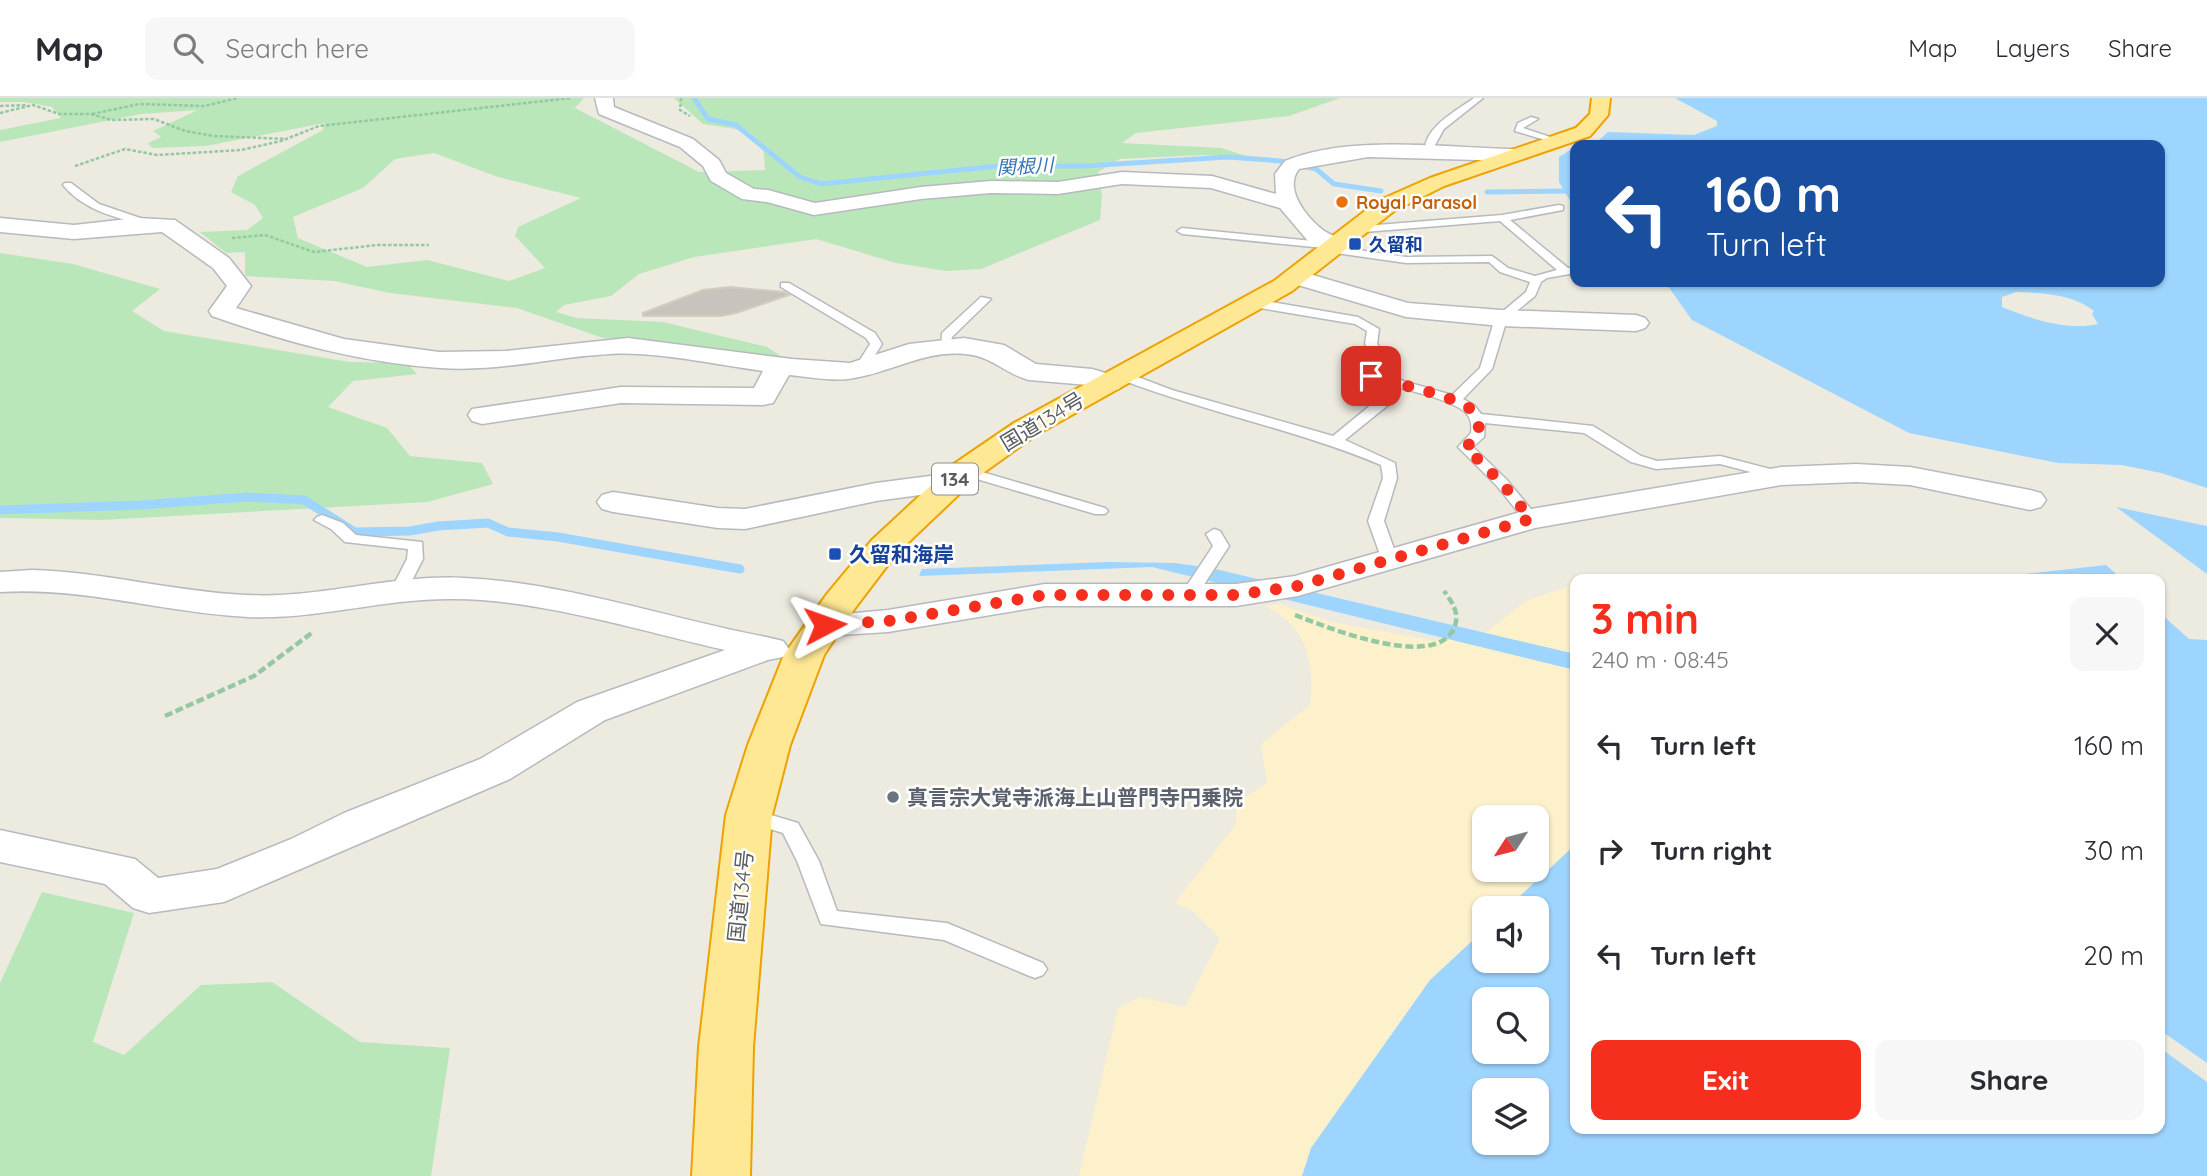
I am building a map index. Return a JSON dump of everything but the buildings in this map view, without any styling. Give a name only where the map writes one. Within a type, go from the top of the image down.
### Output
[{"type":"highway","name":"国道134号","points":[[720,1176],[726,1047],[749,815],[769,745],[785,651],[825,625],[840,601],[884,547],[959,476],[1025,429],[1254,303],[1296,277],[1337,242],[1409,193],[1514,155],[1545,131],[1589,128],[1602,109],[1601,98]]},
{"type":"street","points":[[604,98],[605,110],[618,117],[646,125],[698,151],[714,163],[718,177],[749,195],[768,196],[802,208],[831,208],[921,193],[991,187],[1058,187],[1122,178],[1212,182],[1287,204],[1316,236],[1337,242]]},
{"type":"street","points":[[1287,204],[1285,172],[1295,164],[1381,150],[1514,155]]},
{"type":"street","points":[[0,225],[74,232],[167,225],[221,263],[239,286],[221,311],[298,336],[403,355],[471,361],[609,346],[780,366],[850,371],[909,352],[945,346],[995,351],[1029,372],[1115,379]]},
{"type":"street","points":[[1296,277],[1406,310],[1500,318],[1636,323]]},
{"type":"street","points":[[482,415],[621,395],[763,397],[780,366]]},
{"type":"street","points":[[825,625],[888,621],[1045,595],[1193,588],[1251,594],[1298,586],[1531,519],[1782,477],[1856,473],[1910,476],[2030,500]]},
{"type":"street","points":[[613,502],[718,518],[745,519],[959,476]]},
{"type":"street","points":[[0,582],[36,578],[77,581],[248,606],[357,599],[452,588],[513,594],[596,608],[785,651]]},
{"type":"street","points":[[0,846],[119,871],[149,896],[223,885],[307,850],[359,824],[495,769],[591,711],[785,651]]},
{"type":"lane","points":[[1428,150],[1429,142],[1436,132],[1479,98]]},
{"type":"lane","points":[[68,185],[79,198],[91,204],[153,224]]},
{"type":"lane","points":[[1337,242],[1559,208]]},
{"type":"lane","points":[[1502,218],[1570,270]]},
{"type":"lane","points":[[1182,232],[1337,242],[1406,260],[1492,259],[1504,270],[1536,280]]},
{"type":"lane","points":[[1453,402],[1486,369],[1500,318],[1531,294],[1536,280],[1544,275],[1570,270]]},
{"type":"lane","points":[[785,285],[871,336],[876,344],[866,360],[867,367]]},
{"type":"lane","points":[[945,346],[946,336],[985,299]]},
{"type":"lane","points":[[1254,303],[1358,321],[1373,329],[1371,344],[1382,359],[1371,376],[1469,408],[1479,429],[1477,437],[1465,447],[1502,483],[1531,519]]},
{"type":"lane","points":[[1115,379],[1335,441],[1388,463],[1390,478],[1376,522],[1390,560]]},
{"type":"lane","points":[[1335,441],[1388,398]]},
{"type":"lane","points":[[1476,418],[1588,429],[1636,459],[1656,465],[1720,460],[1782,477]]},
{"type":"lane","points":[[959,476],[1100,511]]},
{"type":"lane","points":[[322,520],[337,526],[351,539],[416,545],[415,559],[397,594]]},
{"type":"lane","points":[[1193,588],[1221,546],[1214,534]]},
{"type":"lane","points":[[749,815],[791,828],[808,861],[829,918],[947,932],[1035,969]]},
{"type":"path","points":[[0,106],[14,103],[33,105],[59,114],[91,114],[143,104],[192,107],[219,104],[238,98]]},
{"type":"path","points":[[68,185],[67,170],[114,152],[133,149],[156,156],[247,150],[294,139],[319,125],[571,98]]},
{"type":"path","points":[[0,113],[33,105]]},
{"type":"path","points":[[91,114],[111,120],[154,119],[185,131],[214,136],[294,139]]},
{"type":"path","points":[[190,242],[265,235],[314,252],[377,245],[429,245]]},
{"type":"path","points":[[1251,594],[1333,631],[1420,648],[1435,646],[1448,639],[1456,626],[1458,611],[1444,591]]},
{"type":"path","points":[[165,716],[254,676],[357,599]]},
{"type":"green space","points":[[0,98],[584,98],[575,108],[699,172],[765,170],[763,144],[748,131],[703,124],[674,98],[1340,98],[1289,116],[1136,133],[1122,143],[1221,148],[1250,157],[1202,155],[1120,159],[1098,172],[1102,196],[1100,220],[981,269],[946,271],[896,263],[816,239],[694,257],[639,274],[611,296],[564,305],[556,312],[577,318],[663,322],[767,347],[784,358],[691,345],[603,338],[517,308],[390,293],[334,281],[245,276],[245,252],[226,253],[200,232],[247,230],[263,218],[255,205],[231,192],[238,176],[323,130],[325,123],[206,146],[152,148],[148,143],[161,137],[153,131],[198,110],[141,114],[0,142],[0,130],[61,118],[52,107],[24,102],[0,102]],"holes":[[[434,153],[498,177],[581,198],[518,227],[515,236],[545,268],[509,281],[427,260],[367,267],[298,238],[293,217],[363,188],[395,159]]]},
{"type":"green space","points":[[0,253],[73,264],[160,289],[132,311],[164,331],[350,362],[407,363],[417,374],[353,381],[328,407],[387,428],[410,456],[482,463],[493,484],[427,502],[101,520],[0,518]]},
{"type":"green space","points":[[42,892],[134,913],[93,1042],[124,1055],[201,985],[272,982],[360,1042],[450,1048],[431,1176],[0,1176],[0,983]]},
{"type":"sand","points":[[1570,587],[1570,653],[1485,633],[1527,600]]},
{"type":"sand","points":[[1279,604],[1332,622],[1435,641],[1444,637],[1570,669],[1570,850],[1549,869],[1549,805],[1472,805],[1472,882],[1535,882],[1520,896],[1472,896],[1472,941],[1430,980],[1311,1148],[1302,1176],[1079,1176],[1118,1008],[1140,997],[1185,1007],[1220,939],[1193,911],[1175,903],[1236,824],[1236,803],[1267,783],[1261,744],[1310,705],[1309,660],[1299,635],[1290,624],[1265,606]]},
{"type":"water","points":[[1675,98],[2207,98],[2207,488],[2161,473],[2122,465],[2058,463],[1909,433],[1692,320],[1669,287],[2165,287],[2165,140],[1599,140],[1608,132],[1694,135],[1717,126],[1717,121]],"holes":[[[2016,292],[2057,295],[2086,305],[2094,311],[2092,314],[2098,324],[2061,325],[2002,307],[2002,297]]]},
{"type":"water","points":[[1570,150],[1570,201],[1559,182],[1559,157]]},
{"type":"water","points":[[2116,507],[2207,526],[2207,574]]},
{"type":"water","points":[[1108,562],[1175,563],[1211,568],[1570,653],[1570,669],[1152,567],[919,576],[922,569]]},
{"type":"water","points":[[2106,565],[2116,574],[2026,574]]},
{"type":"water","points":[[2165,617],[2189,639],[2207,640],[2207,1063],[2165,1034]]},
{"type":"water","points":[[1570,850],[1570,1134],[2165,1134],[2165,1052],[2207,1082],[2207,1176],[1302,1176],[1311,1148],[1430,980],[1472,941],[1472,973],[1549,973],[1549,896],[1520,896],[1535,882],[1549,882],[1549,869]]},
{"type":"waterway","name":"関根川","points":[[694,98],[708,119],[736,125],[800,177],[821,184],[998,166],[1085,166],[1228,157],[1281,161],[1316,169],[1334,184],[1381,191]]},
{"type":"waterway","name":"関根川","points":[[1487,192],[1570,191]]},
{"type":"waterway","points":[[0,510],[140,505],[248,497],[304,500],[355,532],[410,531],[438,526],[488,523],[508,532],[558,537],[740,569]]},
{"type":"place","name":"Royal Parasol","points":[[1342,202]]},
{"type":"place","name":"久留和","points":[[1355,244]]},
{"type":"place","name":"久留和海岸","points":[[835,554]]},
{"type":"place","name":"真言宗大覚寺派海上山普門寺円乗院","points":[[893,797]]},
{"type":"route","points":[[825,625],[888,621],[1045,595],[1199,596],[1259,593],[1298,586],[1531,519],[1502,483],[1465,447],[1477,437],[1479,429],[1469,408],[1428,392],[1371,376]]}]
